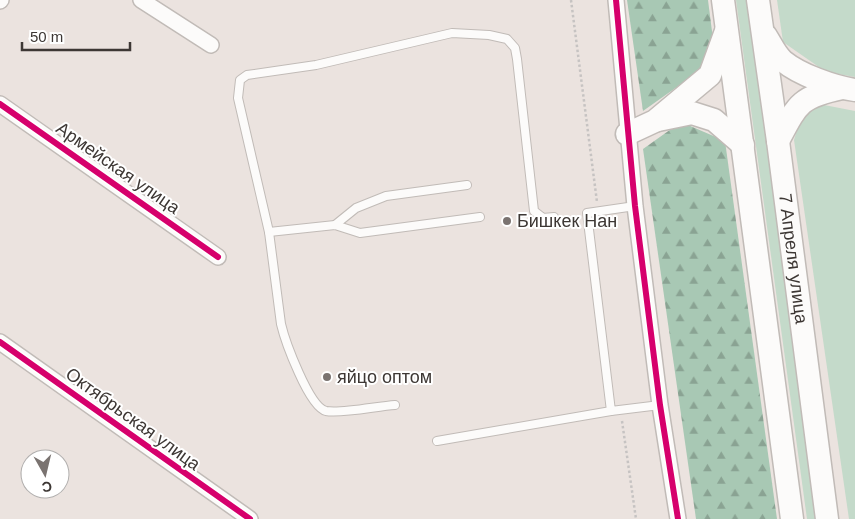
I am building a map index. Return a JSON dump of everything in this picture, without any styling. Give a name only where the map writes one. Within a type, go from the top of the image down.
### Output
[{"type":"main road","name":"7 Апреля улица","points":[[723,0],[792,519]]},
{"type":"main road","name":"7 Апреля улица","points":[[758,0],[827,519]]},
{"type":"main road","points":[[655,121],[710,75],[727,28]]},
{"type":"main road","points":[[762,31],[782,60],[798,71],[848,89]]},
{"type":"main road","points":[[778,141],[792,114],[804,100],[819,93],[848,89]]},
{"type":"main road","points":[[627,134],[655,121],[692,113],[714,120],[743,145]]},
{"type":"street","points":[[141,0],[211,46]]},
{"type":"street","points":[[616,0],[635,206],[660,405],[678,519]]},
{"type":"street","name":"Армейская улица","points":[[0,104],[218,257]]},
{"type":"street","name":"Октябрьская улица","points":[[0,342],[250,519]]},
{"type":"lane","points":[[395,404],[341,411],[325,411],[317,406],[308,393],[283,335],[269,232],[238,98],[240,80],[247,75],[316,65],[452,33],[507,39],[514,48],[517,59],[532,205],[534,211],[543,218],[554,217]]},
{"type":"lane","points":[[335,225],[356,208],[386,196],[467,184]]},
{"type":"lane","points":[[611,411],[583,213],[635,206]]},
{"type":"lane","points":[[269,232],[335,225],[360,233],[480,217]]},
{"type":"lane","points":[[437,441],[611,411],[660,405]]},
{"type":"green space","points":[[627,0],[708,0],[713,39],[708,65],[643,111]]},
{"type":"green space","points":[[736,0],[748,0],[821,519],[807,519]]},
{"type":"green space","points":[[777,0],[855,0],[855,77],[826,72],[783,42]]},
{"type":"green space","points":[[819,104],[855,111],[855,519],[849,519],[794,140],[801,116]]},
{"type":"green space","points":[[681,122],[725,141],[777,519],[696,519],[643,149]]},
{"type":"cycle path","points":[[616,0],[635,206],[660,405],[678,519]]},
{"type":"cycle path","points":[[0,104],[218,257]]},
{"type":"cycle path","points":[[0,342],[250,519]]},
{"type":"place","name":"Бишкек Нан","points":[[507,221]]},
{"type":"place","name":"яйцо оптом","points":[[327,377]]}]
